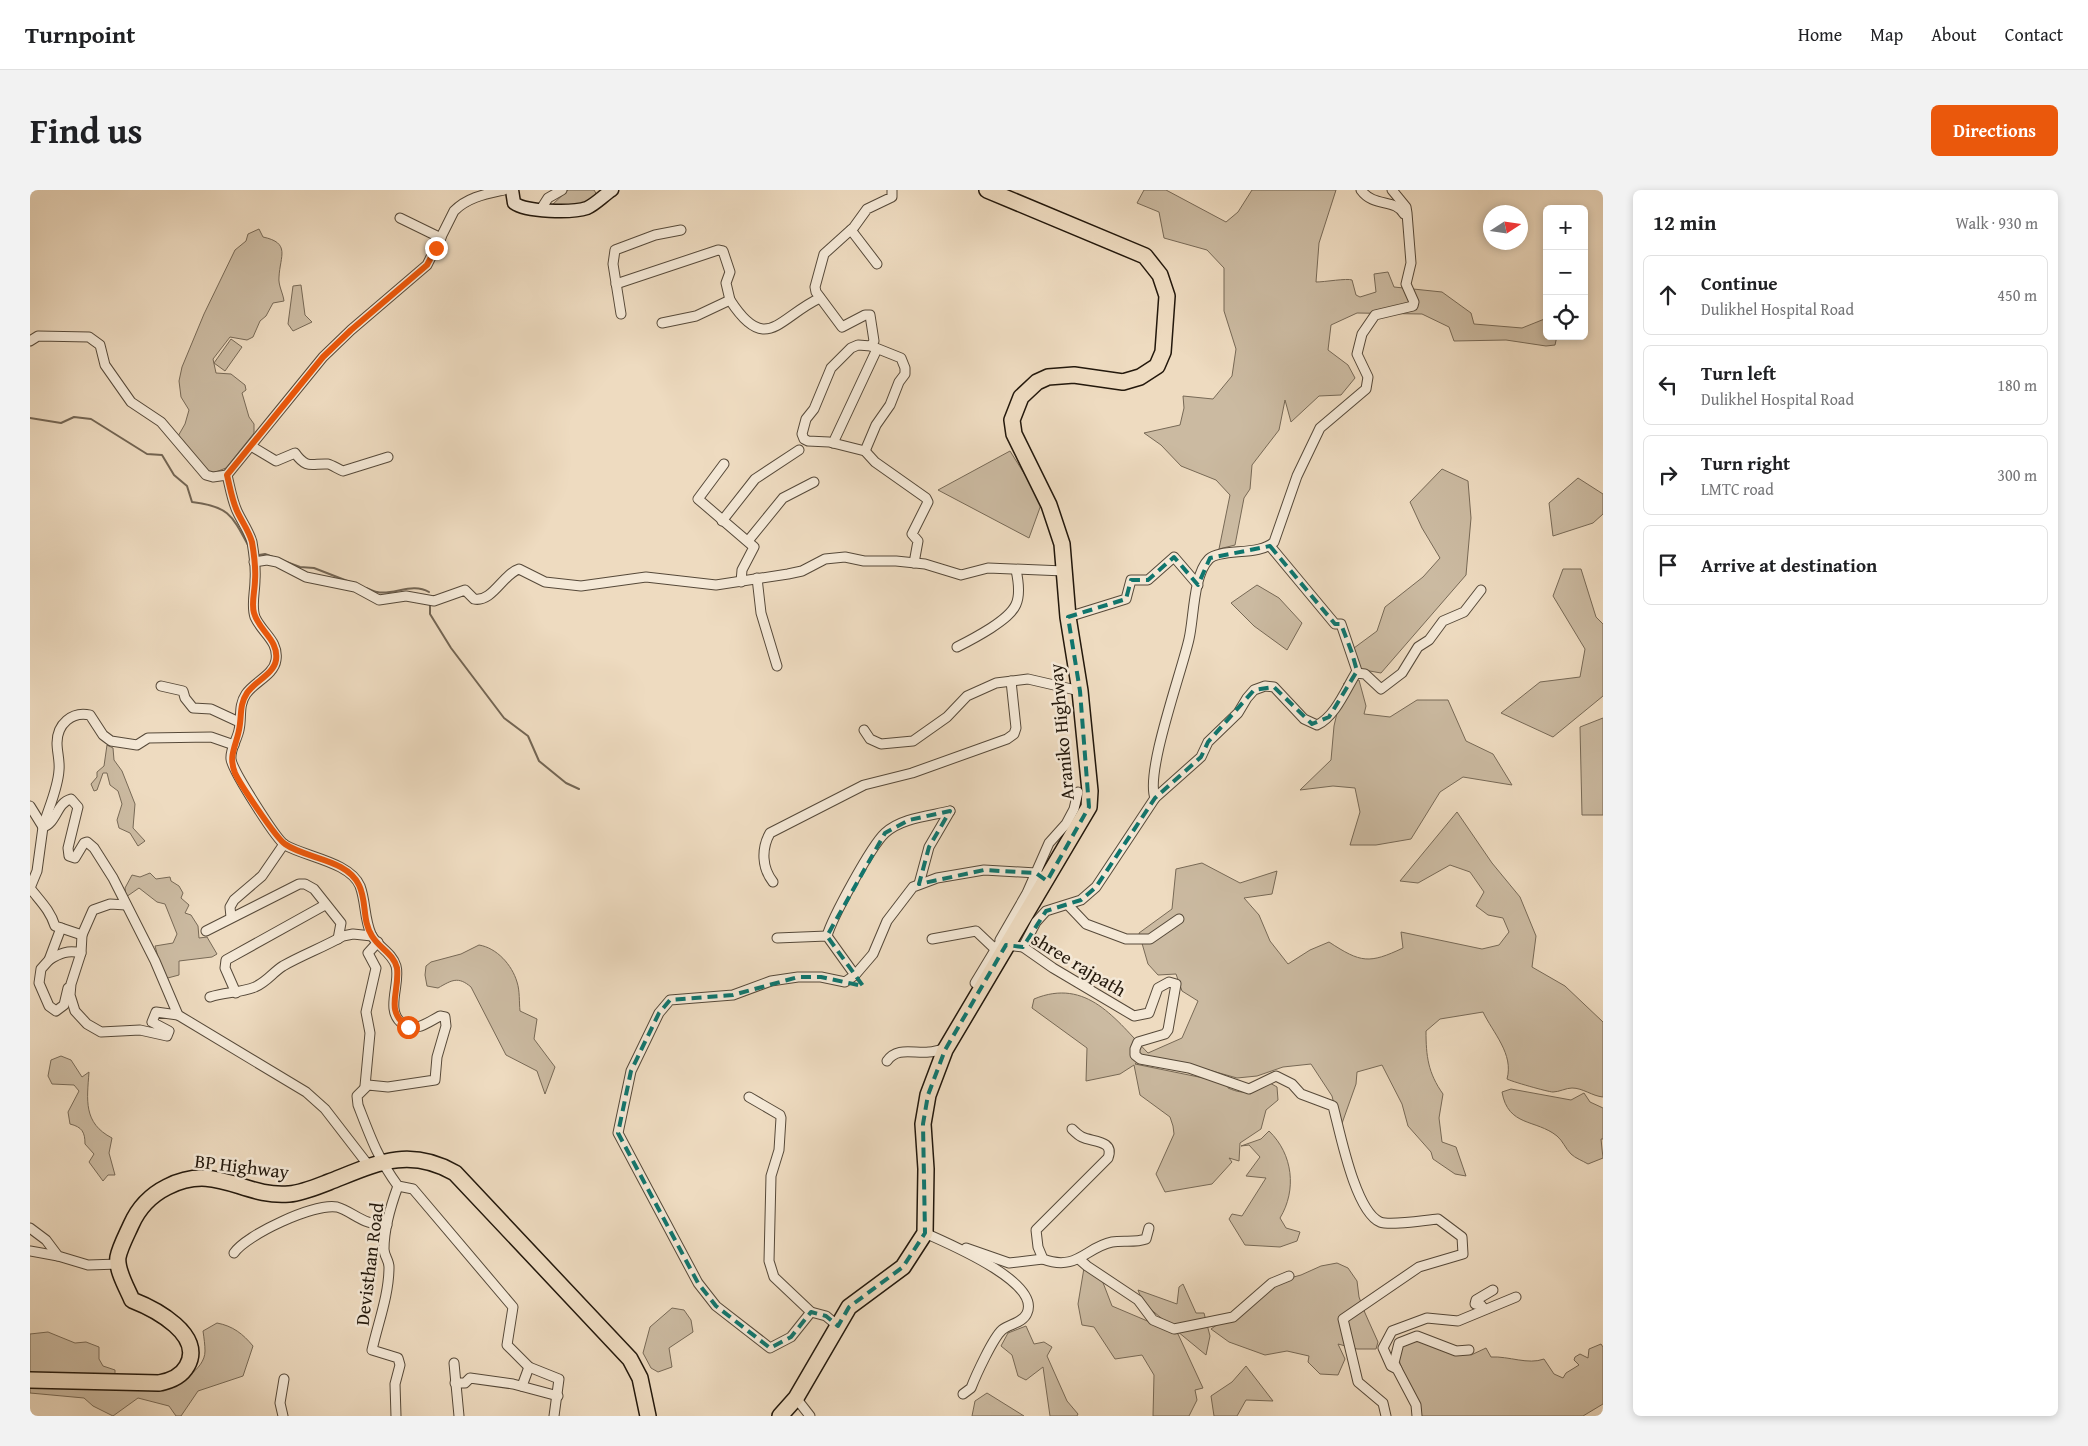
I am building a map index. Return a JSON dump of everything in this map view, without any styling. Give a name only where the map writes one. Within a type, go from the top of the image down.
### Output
[{"type":"highway","name":"Araniko Highway","points":[[925,1233],[926,1170],[923,1124],[928,1095],[945,1050],[1001,945],[1041,877],[1088,807],[1090,791],[1080,691],[1068,617],[1062,544],[1049,505],[1014,434],[1012,420],[1015,409],[1029,388],[1048,377],[1074,375],[1123,382],[1140,376],[1157,366],[1163,352],[1167,296],[1160,274],[1144,256],[987,190]]},
{"type":"highway","name":"BP Highway","points":[[30,1380],[159,1382],[177,1377],[185,1370],[190,1362],[191,1349],[187,1337],[153,1308],[132,1300],[118,1256],[134,1218],[144,1204],[158,1191],[187,1178],[213,1178],[271,1193],[288,1194],[309,1189],[375,1164],[400,1158],[417,1158],[437,1163],[455,1173],[630,1359],[640,1378],[645,1412]]},
{"type":"highway","points":[[780,1416],[796,1398],[849,1307],[903,1267],[925,1233]]},
{"type":"street","points":[[467,190],[474,198]]},
{"type":"street","points":[[30,341],[38,336],[90,337],[96,340],[100,345],[105,365],[131,402],[161,422],[206,475],[221,477],[227,475],[328,352],[427,265],[454,211],[474,198],[506,190],[512,190],[513,199],[517,205],[541,209],[585,208],[612,190]]},
{"type":"street","points":[[541,209],[548,198],[562,190]]},
{"type":"street","points":[[833,442],[874,348],[874,342],[870,315],[865,315],[842,327],[820,298],[815,287],[824,254],[852,230],[867,209],[892,197],[892,190]]},
{"type":"street","points":[[1361,190],[1367,198],[1375,202],[1398,206],[1407,220]]},
{"type":"street","points":[[1155,798],[1152,784],[1156,765],[1175,683],[1189,640],[1198,585],[1210,558],[1270,546],[1277,535],[1297,476],[1320,428],[1362,394],[1368,384],[1366,373],[1357,354],[1362,334],[1375,315],[1413,306],[1414,302],[1406,284],[1411,263],[1406,207],[1392,190]]},
{"type":"street","points":[[400,218],[441,238]]},
{"type":"street","points":[[621,314],[613,264],[615,250],[655,235],[681,230]]},
{"type":"street","points":[[852,230],[877,264]]},
{"type":"street","points":[[616,284],[718,250],[723,251],[730,272],[726,283],[730,300],[742,319],[759,328],[766,330],[788,318],[802,306],[820,298]]},
{"type":"street","points":[[662,323],[696,316],[730,300]]},
{"type":"street","points":[[865,451],[876,425],[890,405],[906,368],[901,358],[874,348],[858,345],[841,356],[831,368],[814,409],[806,419],[802,434],[804,439],[833,442],[865,451],[876,462],[918,490],[928,502],[912,534],[918,541],[914,563]]},
{"type":"street","points":[[251,446],[276,461],[295,453],[301,461],[313,466],[328,464],[343,471],[388,457]]},
{"type":"street","points":[[722,521],[755,479],[799,450]]},
{"type":"street","points":[[724,464],[698,498],[722,521],[754,547],[742,570],[741,582]]},
{"type":"street","points":[[227,475],[237,511],[249,533],[253,548],[253,611],[256,619],[271,639],[276,652],[276,662],[272,669],[248,692],[240,710],[239,730],[231,759],[236,774],[284,844],[344,869],[357,880],[365,904],[365,918],[375,939],[392,957],[397,968],[394,1009],[399,1021],[408,1027],[418,1027],[440,1016],[445,1017],[446,1026],[437,1057],[435,1080],[388,1086],[365,1086]]},
{"type":"street","points":[[748,541],[783,498],[814,482]]},
{"type":"street","points":[[1023,947],[1036,922],[1046,911],[1081,900],[1096,888],[1155,798],[1202,757],[1208,742],[1238,712],[1254,690],[1265,686],[1274,687],[1304,719],[1317,725],[1329,717],[1358,671],[1341,624],[1335,624],[1270,546]]},
{"type":"street","points":[[1068,617],[1126,600],[1131,580],[1148,580],[1174,557],[1198,585]]},
{"type":"street","points":[[254,561],[277,562],[306,577],[334,581],[355,588],[379,600],[406,596],[434,602],[464,590],[478,600],[484,598],[508,575],[519,569],[545,582],[581,586],[646,577],[716,585],[802,571],[825,559],[845,558],[938,566],[961,575],[988,568],[1064,571]]},
{"type":"street","points":[[957,647],[978,638],[1011,614],[1018,601],[1020,590],[1016,570]]},
{"type":"street","points":[[757,578],[760,613],[777,666]]},
{"type":"street","points":[[1356,673],[1365,674],[1381,689],[1402,673],[1418,647],[1429,640],[1443,621],[1464,612],[1481,590]]},
{"type":"street","points":[[864,730],[870,739],[881,744],[913,741],[947,717],[967,696],[996,683],[1028,679],[1080,691]]},
{"type":"street","points":[[773,882],[766,873],[764,864],[765,842],[770,833],[864,785],[912,773],[1007,739],[1014,734],[1016,728],[1011,681]]},
{"type":"street","points":[[161,686],[183,691],[185,698],[193,708],[211,709],[240,722]]},
{"type":"street","points":[[82,935],[55,926],[49,909],[43,906],[30,888],[43,827],[59,770],[58,733],[67,719],[81,713],[90,715],[103,735],[111,741],[137,745],[148,738],[210,737],[234,745]]},
{"type":"street","points":[[811,1312],[791,1337],[770,1348],[716,1306],[698,1284],[618,1133],[631,1071],[659,1013],[670,1000],[733,995],[771,981],[798,977],[821,977],[845,982],[855,975],[873,954],[887,921],[913,886],[937,878],[984,870],[1041,877],[1049,843],[1066,824],[1074,810],[1078,792]]},
{"type":"street","points":[[43,827],[52,822],[66,800],[71,799],[76,802],[78,807],[68,848],[68,856],[76,858],[84,843],[91,844],[113,878],[155,961],[178,1015]]},
{"type":"street","points":[[30,806],[43,827]]},
{"type":"street","points":[[827,936],[843,902],[885,833],[909,820],[950,812],[929,847],[919,884]]},
{"type":"street","points":[[231,917],[230,906],[234,900],[262,876],[284,844]]},
{"type":"street","points":[[206,931],[299,884],[305,884],[314,889],[341,923],[338,939]]},
{"type":"street","points":[[126,905],[110,904],[93,910],[82,935],[81,953],[71,984],[70,995],[75,1011],[87,1024],[101,1032],[140,1030],[167,1036],[169,1030],[152,1022],[156,1012],[178,1015],[306,1092],[326,1109],[375,1164],[398,1186],[413,1189],[513,1307],[507,1345],[529,1367],[559,1379],[554,1416]]},
{"type":"street","points":[[236,993],[225,968],[224,962],[228,958],[325,905]]},
{"type":"street","points":[[1068,905],[1086,924],[1126,939],[1150,939],[1179,919]]},
{"type":"street","points":[[49,960],[61,928]]},
{"type":"street","points":[[932,939],[976,931],[1001,945],[975,983]]},
{"type":"street","points":[[210,998],[223,992],[236,993],[268,980],[281,967],[338,939],[353,934],[375,939]]},
{"type":"street","points":[[777,938],[827,936]]},
{"type":"street","points":[[827,936],[855,975]]},
{"type":"street","points":[[375,939],[368,953],[376,968],[366,1012],[370,1033],[365,1086],[357,1096],[375,1164]]},
{"type":"street","name":"shree rajpath","points":[[1001,945],[1023,947],[1053,968],[1134,1016],[1149,1013],[1158,988],[1169,982],[1176,984],[1168,1030],[1165,1034],[1138,1042],[1135,1055],[1140,1060],[1189,1068],[1249,1089],[1276,1076],[1292,1084],[1301,1094],[1333,1106],[1354,1183],[1370,1215],[1382,1223],[1438,1219],[1462,1237],[1463,1254],[1419,1267],[1343,1319],[1358,1382],[1384,1403],[1386,1416]]},
{"type":"street","points":[[71,984],[67,989],[64,1005],[56,1011],[49,1006],[39,984],[41,968],[60,952],[73,951],[81,953]]},
{"type":"street","points":[[887,1061],[891,1056],[902,1052],[945,1050]]},
{"type":"street","points":[[749,1097],[780,1115],[781,1118],[779,1150],[771,1176],[769,1261],[774,1278],[811,1312],[826,1316],[838,1326]]},
{"type":"street","points":[[1043,1259],[1038,1246],[1036,1230],[1108,1158],[1110,1153],[1108,1147],[1102,1141],[1082,1137],[1072,1130]]},
{"type":"street","name":"Devisthan Road","points":[[396,1416],[394,1384],[400,1366],[398,1358],[372,1350],[381,1316],[389,1267],[384,1249],[388,1224],[398,1186]]},
{"type":"street","points":[[234,1253],[239,1245],[289,1219],[319,1209],[337,1207],[368,1222],[388,1224]]},
{"type":"street","points":[[30,1228],[46,1240],[58,1256]]},
{"type":"street","points":[[925,1233],[1009,1263],[1043,1259],[1055,1263],[1079,1259],[1110,1242],[1146,1239],[1149,1228]]},
{"type":"street","points":[[958,1246],[1012,1279],[1025,1295],[1028,1306],[1023,1318],[1000,1331],[971,1388],[963,1394]]},
{"type":"street","points":[[30,1251],[58,1256],[88,1265],[120,1264]]},
{"type":"street","points":[[1079,1259],[1138,1300],[1153,1320],[1174,1329],[1233,1317],[1272,1283],[1289,1276]]},
{"type":"street","points":[[1484,1309],[1481,1305],[1475,1304],[1476,1300],[1493,1290]]},
{"type":"street","points":[[1397,1369],[1391,1366],[1383,1348],[1392,1331],[1427,1318],[1458,1321],[1516,1297]]},
{"type":"street","points":[[1417,1416],[1416,1405],[1394,1363],[1399,1343],[1417,1336],[1456,1351],[1469,1350]]},
{"type":"street","points":[[454,1363],[459,1416]]},
{"type":"street","points":[[522,1386],[529,1367]]},
{"type":"street","points":[[455,1383],[465,1383],[470,1378],[522,1386],[558,1396]]},
{"type":"street","points":[[283,1416],[280,1403],[284,1379]]},
{"type":"street","points":[[796,1398],[810,1416]]},
{"type":"highlighted area","points":[[1270,546],[1335,624],[1341,624],[1357,671],[1329,717],[1312,724],[1274,687],[1254,690],[1208,742],[1201,757],[1155,798],[1096,887],[1081,900],[1046,911],[1023,947],[1006,945],[945,1050],[928,1095],[923,1124],[925,1233],[903,1267],[849,1307],[838,1326],[826,1316],[811,1312],[791,1337],[770,1348],[716,1306],[698,1283],[618,1133],[631,1071],[659,1013],[670,1000],[733,995],[798,977],[821,977],[863,986],[827,936],[885,833],[909,820],[950,811],[929,847],[919,884],[984,870],[1036,873],[1047,881],[1089,807],[1080,691],[1068,617],[1126,599],[1131,580],[1148,580],[1174,557],[1198,585],[1210,558]]},
{"type":"shaded area","points":[[568,190],[594,190],[597,195],[580,205],[552,205]]},
{"type":"shaded area","points":[[1144,190],[1166,190],[1226,222],[1238,212],[1252,190],[1336,190],[1319,243],[1316,282],[1352,280],[1356,295],[1360,297],[1376,292],[1374,274],[1388,272],[1394,287],[1442,292],[1471,313],[1474,324],[1522,328],[1543,320],[1543,340],[1556,340],[1555,345],[1546,346],[1506,340],[1454,341],[1449,327],[1422,314],[1357,313],[1331,325],[1328,350],[1348,365],[1355,378],[1341,395],[1319,396],[1291,422],[1285,400],[1279,430],[1252,465],[1250,489],[1244,498],[1235,545],[1219,549],[1230,495],[1216,480],[1181,466],[1161,445],[1144,433],[1180,425],[1184,408],[1183,396],[1213,399],[1232,376],[1236,349],[1224,311],[1224,268],[1207,250],[1164,238],[1159,212],[1137,203]]},
{"type":"shaded area","points":[[259,229],[263,237],[272,240],[281,247],[282,257],[279,280],[284,301],[273,303],[266,316],[260,321],[253,337],[247,340],[230,337],[213,359],[216,373],[231,374],[245,385],[246,390],[242,393],[249,417],[254,424],[254,433],[226,468],[213,473],[208,471],[177,438],[185,424],[189,410],[181,397],[179,381],[182,367],[204,314],[235,250],[246,241],[248,234]]},
{"type":"shaded area","points":[[301,285],[305,315],[312,322],[293,331],[288,324],[293,286]]},
{"type":"shaded area","points":[[231,339],[242,347],[225,371],[214,363]]},
{"type":"shaded area","points":[[1010,451],[1042,502],[1029,538],[938,490]]},
{"type":"shaded area","points":[[1442,469],[1468,481],[1471,518],[1466,575],[1381,673],[1353,668],[1354,648],[1377,631],[1385,607],[1423,577],[1440,558],[1422,528],[1410,502]]},
{"type":"shaded area","points":[[1578,478],[1603,494],[1603,514],[1593,523],[1553,536],[1549,503]]},
{"type":"shaded area","points":[[1563,569],[1581,569],[1596,617],[1603,624],[1603,696],[1553,737],[1501,713],[1540,682],[1580,677],[1585,649],[1553,596]]},
{"type":"shaded area","points":[[1257,585],[1279,598],[1302,623],[1287,650],[1254,626],[1231,603]]},
{"type":"shaded area","points":[[1359,680],[1366,706],[1364,714],[1390,717],[1417,700],[1448,700],[1466,741],[1493,754],[1512,785],[1463,777],[1440,792],[1411,839],[1376,845],[1350,845],[1360,812],[1355,788],[1333,786],[1300,790],[1331,760],[1334,726],[1344,683]]},
{"type":"shaded area","points":[[1603,718],[1603,815],[1582,815],[1580,727]]},
{"type":"shaded area","points":[[107,745],[113,748],[114,760],[122,771],[135,804],[133,828],[145,841],[138,846],[130,833],[119,828],[117,820],[122,804],[118,791],[110,785],[107,773],[103,773],[97,790],[94,791],[91,784],[97,777],[97,772],[104,766]]},
{"type":"shaded area","points":[[1457,812],[1492,863],[1520,897],[1536,936],[1532,967],[1565,986],[1603,1022],[1603,1097],[1576,1088],[1550,1092],[1507,1079],[1508,1061],[1505,1052],[1483,1012],[1440,1019],[1426,1031],[1427,1056],[1434,1079],[1443,1094],[1439,1118],[1442,1142],[1456,1147],[1466,1176],[1455,1174],[1433,1159],[1431,1152],[1408,1126],[1402,1104],[1382,1065],[1357,1072],[1356,1084],[1340,1129],[1332,1096],[1311,1064],[1283,1067],[1257,1076],[1237,1078],[1191,1065],[1140,1060],[1135,1064],[1228,1083],[1228,1088],[1240,1092],[1254,1090],[1270,1083],[1277,1087],[1278,1100],[1266,1110],[1261,1129],[1240,1143],[1239,1161],[1229,1158],[1232,1162],[1212,1184],[1165,1192],[1156,1174],[1174,1134],[1170,1117],[1140,1095],[1134,1065],[1120,1074],[1086,1081],[1087,1048],[1032,1008],[1034,999],[1053,994],[1070,994],[1085,998],[1099,1005],[1112,1016],[1148,1053],[1182,1038],[1198,1001],[1182,991],[1176,974],[1158,975],[1148,964],[1139,933],[1172,909],[1176,869],[1202,863],[1240,883],[1277,871],[1272,894],[1244,898],[1259,915],[1270,941],[1288,964],[1310,950],[1329,942],[1349,954],[1365,959],[1382,957],[1403,948],[1401,932],[1482,949],[1499,945],[1509,932],[1503,918],[1488,915],[1476,906],[1484,892],[1470,872],[1450,865],[1418,883],[1400,881]]},
{"type":"shaded area","points":[[150,873],[156,879],[170,877],[171,881],[179,886],[183,893],[181,898],[189,905],[185,913],[191,915],[198,926],[199,938],[207,937],[217,954],[212,957],[179,961],[179,975],[164,979],[155,946],[173,943],[177,934],[165,904],[157,902],[139,888],[126,897],[125,888],[132,875],[140,877]]},
{"type":"shaded area","points":[[479,945],[492,950],[508,964],[518,985],[520,1011],[537,1019],[534,1039],[555,1067],[545,1094],[537,1071],[506,1055],[471,987],[459,980],[451,981],[438,988],[427,986],[426,966],[431,962],[461,954]]},
{"type":"shaded area","points":[[61,1056],[71,1060],[82,1077],[89,1072],[88,1101],[91,1118],[103,1132],[112,1138],[109,1153],[115,1175],[108,1175],[103,1181],[89,1162],[94,1154],[85,1144],[82,1131],[70,1124],[68,1112],[79,1091],[74,1085],[52,1084],[48,1076],[51,1060]]},
{"type":"shaded area","points":[[1511,1089],[1571,1100],[1584,1093],[1590,1102],[1603,1108],[1603,1139],[1601,1139],[1603,1158],[1588,1164],[1571,1154],[1557,1136],[1517,1117],[1505,1103],[1502,1092]]},
{"type":"shaded area","points":[[1269,1131],[1283,1150],[1288,1161],[1290,1173],[1289,1196],[1280,1218],[1286,1228],[1300,1232],[1297,1241],[1280,1247],[1245,1245],[1229,1219],[1232,1214],[1242,1216],[1266,1178],[1246,1176],[1260,1157],[1249,1145],[1241,1146],[1261,1139]]},
{"type":"shaded area","points":[[1337,1263],[1348,1268],[1357,1281],[1359,1297],[1378,1342],[1376,1349],[1357,1349],[1338,1344],[1345,1359],[1338,1375],[1320,1374],[1308,1362],[1309,1356],[1287,1351],[1265,1355],[1229,1342],[1211,1329],[1279,1281],[1301,1275],[1321,1266]]},
{"type":"shaded area","points":[[1084,1268],[1102,1280],[1112,1306],[1178,1334],[1203,1388],[1195,1390],[1197,1400],[1189,1416],[1153,1416],[1154,1375],[1142,1355],[1115,1359],[1094,1327],[1082,1325],[1078,1304]]},
{"type":"shaded area","points":[[1183,1284],[1196,1313],[1204,1313],[1210,1336],[1206,1355],[1143,1303],[1138,1290],[1177,1304],[1179,1287]]},
{"type":"shaded area","points":[[672,1308],[684,1310],[691,1320],[693,1332],[669,1348],[672,1367],[658,1372],[651,1368],[643,1353],[650,1327]]},
{"type":"shaded area","points":[[217,1323],[237,1331],[253,1346],[243,1376],[198,1391],[181,1416],[176,1416],[169,1406],[138,1398],[113,1416],[93,1406],[84,1398],[30,1393],[30,1386],[164,1391],[190,1375],[201,1364],[205,1351],[203,1331]]},
{"type":"shaded area","points":[[1026,1326],[1034,1344],[1044,1342],[1052,1347],[1047,1356],[1067,1401],[1078,1414],[1077,1416],[1050,1416],[1043,1367],[1026,1380],[1018,1376],[1012,1355],[1001,1346],[1008,1333]]},
{"type":"shaded area","points":[[48,1332],[75,1343],[86,1342],[99,1347],[99,1359],[103,1366],[115,1370],[115,1375],[30,1375],[30,1334]]},
{"type":"shaded area","points":[[1414,1337],[1471,1355],[1486,1348],[1491,1357],[1525,1361],[1544,1359],[1554,1374],[1563,1378],[1566,1373],[1579,1365],[1574,1360],[1575,1357],[1580,1354],[1588,1358],[1589,1349],[1601,1344],[1603,1347],[1603,1404],[1583,1416],[1421,1416],[1405,1382],[1399,1355],[1400,1346]]},
{"type":"shaded area","points":[[1246,1366],[1273,1401],[1246,1400],[1237,1416],[1214,1416],[1211,1396],[1232,1382]]},
{"type":"shaded area","points":[[987,1393],[1024,1416],[972,1416],[975,1401]]},
{"type":"waterway","points":[[30,418],[61,423],[74,417],[91,419],[147,454],[162,455],[174,475],[187,486],[192,502],[214,506],[228,514],[238,526],[248,545]]},
{"type":"waterway","points":[[259,555],[265,554],[300,567],[314,568],[350,582]]},
{"type":"waterway","points":[[366,588],[374,592],[383,593],[416,588],[429,592]]},
{"type":"waterway","points":[[430,604],[430,614],[451,648],[504,718],[528,736],[539,761],[566,783],[579,789]]},
{"type":"route","points":[[408,1027],[399,1021],[394,1009],[397,968],[392,957],[372,936],[365,918],[365,904],[357,880],[344,869],[284,844],[236,774],[231,759],[239,730],[240,710],[243,699],[272,669],[276,662],[276,652],[271,639],[256,619],[253,611],[255,578],[252,540],[237,511],[227,475],[323,357],[351,330],[427,265],[436,248]]}]
